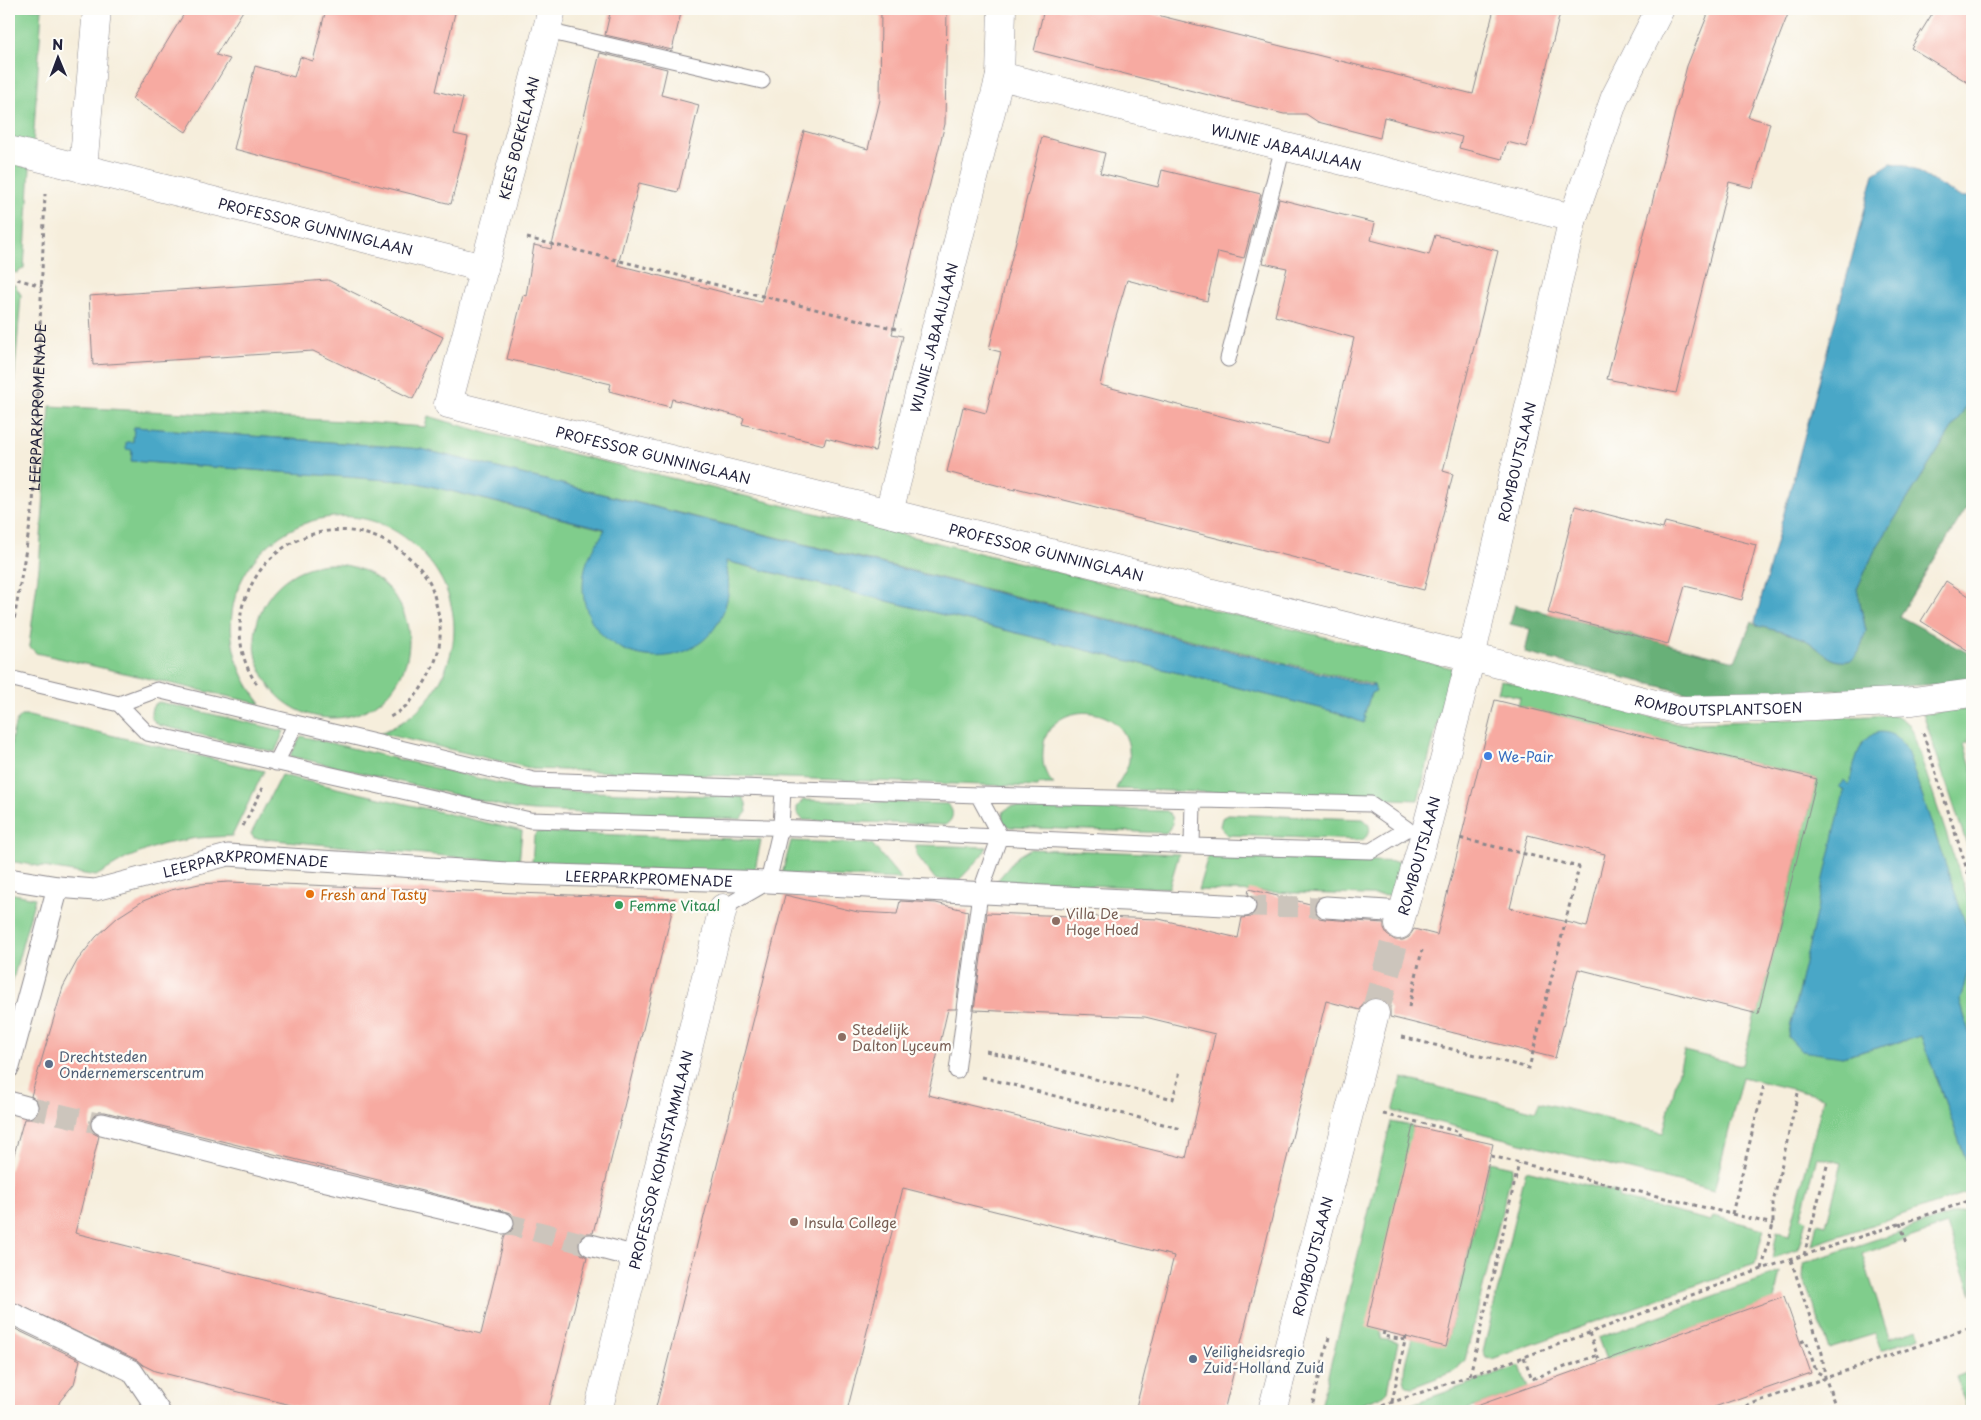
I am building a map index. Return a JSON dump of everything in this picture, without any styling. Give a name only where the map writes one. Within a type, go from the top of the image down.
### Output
[{"type":"street","points":[[83,169],[97,9]]},
{"type":"street","name":"WIJNIE JABAAIJLAAN","points":[[889,512],[1000,76],[1002,9]]},
{"type":"street","name":"ROMBOUTSLAAN","points":[[1401,919],[1417,829],[1471,657],[1573,218],[1615,97],[1660,9]]},
{"type":"street","name":"KEES BOEKELAAN","points":[[484,268],[549,20]]},
{"type":"street","name":"WIJNIE JABAAIJLAAN","points":[[1000,76],[1573,218]]},
{"type":"street","name":"PROFESSOR GUNNINGLAAN","points":[[9,150],[484,268],[448,404],[1471,657]]},
{"type":"street","name":"ROMBOUTSPLANTSOEN","points":[[1471,657],[1679,710],[1913,701],[1972,693]]},
{"type":"street","name":"LEERPARKPROMENADE","points":[[9,879],[58,887],[95,890],[228,855],[524,874],[768,882],[1245,906]]},
{"type":"street","points":[[9,1067],[58,887]]},
{"type":"street","name":"PROFESSOR KOHNSTAMMLAAN","points":[[598,1411],[723,908]]},
{"type":"street","points":[[1326,908],[1401,919]]},
{"type":"street","name":"ROMBOUTSLAAN","points":[[1272,1411],[1375,1013]]},
{"type":"street","points":[[102,1124],[302,1176],[503,1223]]},
{"type":"street","points":[[590,1245],[636,1257]]},
{"type":"street","points":[[9,1312],[132,1371],[159,1411]]},
{"type":"lane","points":[[549,20],[762,81]]},
{"type":"lane","points":[[1228,359],[1283,147]]},
{"type":"lane","points":[[9,678],[119,704],[148,733],[530,820],[1000,836],[1192,846],[1371,851],[1417,829]]},
{"type":"lane","points":[[119,704],[157,690],[534,780],[978,796],[1371,804],[1417,829]]},
{"type":"lane","points":[[276,763],[296,723]]},
{"type":"lane","points":[[723,908],[768,882],[781,828],[783,789]]},
{"type":"lane","points":[[958,1071],[980,892],[1000,836],[978,796]]},
{"type":"lane","points":[[1192,846],[1193,801]]},
{"type":"path","name":"LEERPARKPROMENADE","points":[[9,653],[33,507],[47,159]]},
{"type":"path","points":[[495,231],[932,338]]},
{"type":"path","points":[[9,277],[42,286]]},
{"type":"path","points":[[296,723],[271,704],[250,676],[240,642],[242,607],[256,575],[280,549],[311,534],[346,530],[380,537],[410,556],[431,585],[441,618],[439,653],[425,685],[401,711],[348,735]]},
{"type":"path","points":[[1913,701],[1972,885]]},
{"type":"path","points":[[228,855],[276,763]]},
{"type":"path","points":[[1402,1037],[1529,1068],[1579,868],[1417,829]]},
{"type":"path","points":[[961,1045],[1173,1099],[1180,1071]]},
{"type":"path","points":[[958,1071],[1182,1129]]},
{"type":"path","points":[[1732,1214],[1764,1085]]},
{"type":"path","points":[[1762,1269],[1773,1224],[1773,1203],[1798,1094]]},
{"type":"path","points":[[1352,1106],[1460,1132],[1459,1136]]},
{"type":"path","points":[[1491,1156],[1773,1224]]},
{"type":"path","points":[[1804,1255],[1828,1162]]},
{"type":"path","points":[[1470,1375],[1519,1163]]},
{"type":"path","points":[[1367,1411],[1524,1357],[1762,1269],[1972,1200]]},
{"type":"path","points":[[1900,1223],[1907,1243]]},
{"type":"path","points":[[1790,1260],[1822,1353],[1825,1377],[1834,1402]]},
{"type":"path","points":[[1731,1411],[1966,1329]]},
{"type":"path","points":[[1384,1331],[1383,1336],[1405,1338],[1392,1402]]},
{"type":"path","points":[[1590,1333],[1600,1362]]},
{"type":"path","points":[[1801,1342],[1806,1340],[1816,1371],[1825,1377]]},
{"type":"path","points":[[1524,1357],[1532,1379],[1598,1355]]},
{"type":"green space","points":[[9,9],[42,9],[33,145],[9,139]]},
{"type":"green space","points":[[9,163],[30,168],[24,268],[17,273],[9,271]]},
{"type":"green space","points":[[9,284],[15,285],[21,295],[9,447]]},
{"type":"green space","points":[[1972,397],[1972,499],[1899,616],[1972,655],[1972,682],[1707,698],[1525,653],[1530,629],[1510,624],[1515,605],[1735,661],[1752,621],[1758,626],[1804,639],[1837,661],[1852,660],[1859,652],[1866,631],[1857,589],[1875,550]]},
{"type":"green space","points":[[50,406],[425,427],[428,416],[490,434],[1452,668],[1418,800],[1116,789],[1127,769],[1129,761],[1127,741],[1119,726],[1105,717],[1089,713],[1072,714],[1058,721],[1047,734],[1043,761],[1046,774],[1054,784],[1039,784],[1038,787],[534,769],[380,733],[406,719],[427,700],[443,676],[454,637],[451,605],[439,575],[433,566],[395,531],[353,517],[312,521],[275,540],[247,571],[232,611],[236,656],[261,704],[36,653],[29,646],[39,567]],"holes":[[[134,427],[421,449],[1374,685],[1363,716],[1364,723],[1332,711],[725,561],[728,575],[606,530],[414,482],[132,461],[132,450],[127,442],[133,443]]]},
{"type":"green space","points":[[332,564],[361,570],[375,577],[386,587],[396,598],[403,612],[409,641],[403,670],[396,684],[386,695],[375,705],[361,712],[332,718],[303,712],[289,705],[278,695],[268,684],[261,670],[255,641],[261,612],[268,598],[278,587],[289,577],[303,570]]},
{"type":"green space","points":[[1501,680],[1678,724],[1896,715],[1910,725],[1972,911],[1972,947],[1904,745],[1887,733],[1862,743],[1849,785],[1839,786],[1845,790],[1788,1037],[1842,1057],[1921,1036],[1972,1176],[1972,1191],[1812,1245],[1817,1223],[1826,1225],[1842,1163],[1817,1157],[1801,1218],[1806,1220],[1798,1250],[1772,1258],[1777,1232],[1789,1235],[1824,1097],[1742,1077],[1714,1191],[1393,1111],[1402,1078],[1536,1111],[1539,1102],[1663,1133],[1684,1051],[1742,1065],[1755,1014],[1758,1014],[1817,779],[1518,706],[1520,697],[1498,692]]},
{"type":"green space","points":[[159,702],[284,731],[275,752],[158,725],[152,719],[151,711],[154,705]]},
{"type":"green space","points":[[1972,709],[1972,736],[1968,738],[1969,742],[1964,744],[1972,769],[1972,860],[1923,714]]},
{"type":"green space","points":[[21,716],[29,716],[264,771],[232,836],[196,838],[160,845],[127,858],[96,876],[9,861],[9,760],[15,724]]},
{"type":"green space","points":[[301,736],[519,788],[743,797],[747,812],[741,819],[515,809],[290,756]]},
{"type":"green space","points":[[281,775],[522,831],[519,863],[254,838],[251,834]]},
{"type":"green space","points":[[803,800],[947,804],[950,806],[952,818],[945,825],[803,820],[797,813],[797,807]]},
{"type":"green space","points":[[1011,806],[1167,811],[1172,816],[1173,824],[1166,833],[1010,827],[1004,822],[1003,816],[1004,811]]},
{"type":"green space","points":[[1228,814],[1363,819],[1368,824],[1370,830],[1368,835],[1362,840],[1227,835],[1220,826],[1222,818]]},
{"type":"green space","points":[[537,832],[761,840],[754,874],[532,864],[534,836]]},
{"type":"green space","points":[[791,841],[872,844],[901,879],[782,874]]},
{"type":"green space","points":[[916,845],[987,847],[982,856],[959,880],[936,880],[916,854]]},
{"type":"green space","points":[[1030,849],[1179,854],[1169,888],[996,882],[1018,856]]},
{"type":"green space","points":[[1208,856],[1406,862],[1398,896],[1198,890]]},
{"type":"green space","points":[[9,893],[35,898],[9,994]]},
{"type":"green space","points":[[1972,952],[1972,1043],[1960,1001]]},
{"type":"green space","points":[[1391,1122],[1413,1126],[1381,1331],[1381,1339],[1398,1342],[1388,1391],[1384,1395],[1344,1411],[1319,1411]]},
{"type":"green space","points":[[1490,1162],[1513,1167],[1465,1360],[1455,1371],[1413,1387],[1407,1386],[1404,1369],[1412,1338],[1446,1346]]},
{"type":"green space","points":[[1526,1170],[1619,1193],[1618,1198],[1711,1221],[1713,1216],[1764,1229],[1755,1264],[1492,1359],[1486,1358],[1483,1352]]},
{"type":"green space","points":[[1972,1208],[1972,1294],[1947,1225],[1862,1254],[1889,1338],[1918,1329],[1921,1337],[1881,1350],[1875,1334],[1829,1348],[1803,1278],[1804,1263]]},
{"type":"green space","points":[[1780,1272],[1774,1300],[1606,1360],[1598,1338]]},
{"type":"green space","points":[[1520,1366],[1528,1388],[1462,1411],[1392,1411]]},
{"type":"green space","points":[[1966,1374],[1972,1375],[1972,1411],[1968,1411],[1956,1378]]},
{"type":"water","points":[[1891,163],[1906,165],[1962,198],[1972,196],[1972,397],[1875,550],[1857,589],[1866,631],[1859,652],[1852,660],[1837,661],[1804,639],[1758,626],[1755,622],[1874,174]]},
{"type":"water","points":[[134,427],[421,449],[1371,686],[1374,685],[1376,691],[1371,693],[1364,716],[1364,723],[1332,711],[726,561],[729,582],[728,595],[716,626],[696,645],[671,655],[644,656],[619,647],[598,630],[585,606],[585,568],[605,529],[414,482],[131,461],[132,450],[126,449],[126,442],[133,442]]},
{"type":"water","points":[[1880,732],[1889,733],[1896,737],[1907,751],[1972,943],[1971,959],[1960,1001],[1972,1043],[1972,1176],[1921,1036],[1842,1057],[1801,1051],[1788,1037],[1844,791],[1839,786],[1844,780],[1849,785],[1855,760],[1862,745],[1866,739]]},
{"type":"building","points":[[187,9],[244,9],[216,55],[230,59],[186,132],[132,99]]},
{"type":"building","points":[[326,9],[456,9],[436,91],[463,98],[454,134],[468,137],[451,204],[234,149],[255,66],[294,77],[300,57],[313,61]]},
{"type":"building","points":[[611,9],[682,9],[672,50],[605,35]]},
{"type":"building","points":[[881,9],[947,9],[945,124],[892,334],[903,336],[875,451],[826,438],[824,445],[742,424],[744,418],[672,399],[670,407],[609,391],[611,384],[507,359],[523,295],[526,296],[534,245],[551,249],[600,53],[667,69],[661,95],[699,105],[678,192],[639,183],[618,265],[761,302],[804,131],[868,149],[880,100]]},
{"type":"building","points":[[1044,9],[1133,9],[1473,94],[1494,9],[1561,9],[1527,147],[1507,142],[1502,159],[1459,148],[1462,137],[1384,117],[1380,138],[1318,122],[1306,114],[1284,114],[1034,51]]},
{"type":"building","points":[[1710,9],[1790,9],[1748,117],[1770,123],[1753,188],[1729,182],[1676,393],[1607,379],[1687,66]]},
{"type":"building","points":[[1935,9],[1972,9],[1972,85],[1911,48]]},
{"type":"building","points":[[1042,137],[1105,153],[1100,173],[1158,187],[1162,170],[1261,194],[1244,258],[1218,252],[1207,301],[1127,280],[1113,327],[1100,385],[1279,431],[1329,443],[1354,338],[1275,316],[1287,268],[1263,263],[1279,199],[1375,223],[1371,240],[1429,255],[1435,235],[1498,251],[1443,471],[1453,474],[1424,590],[947,472],[963,407],[986,413],[1001,352],[989,349]]},
{"type":"building","points":[[328,280],[443,337],[413,399],[313,351],[93,365],[89,296]]},
{"type":"building","points":[[1575,506],[1663,529],[1665,522],[1756,545],[1742,600],[1685,586],[1668,644],[1548,613]]},
{"type":"building","points":[[1946,581],[1972,598],[1972,653],[1921,621]]},
{"type":"building","points":[[1495,700],[1817,779],[1758,1014],[1578,969],[1555,1058],[1390,1017],[1390,1009],[1386,1002],[1378,998],[1371,998],[1364,1002],[1360,1010],[1326,1001],[1224,1411],[1135,1411],[1174,1256],[903,1188],[847,1411],[655,1411],[785,895],[858,912],[897,914],[900,901],[936,903],[968,911],[956,1009],[948,1009],[928,1095],[1186,1158],[1215,1034],[1145,1017],[974,1010],[987,913],[1159,919],[1238,938],[1242,918],[1251,917],[1256,912],[1256,900],[1248,894],[1249,889],[1314,905],[1315,913],[1319,918],[1384,923],[1387,935],[1395,940],[1403,940],[1409,937],[1414,929],[1437,935]],"holes":[[[1528,835],[1605,854],[1587,927],[1510,908]]]},
{"type":"building","points":[[229,882],[675,899],[593,1233],[581,1236],[578,1242],[581,1254],[587,1257],[548,1411],[315,1411],[155,1371],[137,1360],[9,1300],[9,1172],[24,1119],[31,1119],[39,1111],[39,1103],[31,1096],[63,987],[77,961],[96,937],[118,917],[143,901],[171,890],[199,884]],"holes":[[[105,1112],[511,1213],[515,1219],[515,1226],[512,1232],[505,1235],[481,1334],[75,1233],[99,1136],[93,1133],[90,1128],[90,1121],[93,1115]]]},
{"type":"building","points":[[1413,1126],[1493,1144],[1446,1347],[1366,1327]]},
{"type":"building","points":[[1784,1296],[1811,1373],[1703,1411],[1475,1411],[1474,1407]]},
{"type":"building","points":[[9,1326],[80,1360],[74,1384],[60,1401],[56,1411],[9,1411]]},
{"type":"tunnel","points":[[1245,906],[1326,907]]},
{"type":"tunnel","points":[[1375,1013],[1399,925]]},
{"type":"tunnel","points":[[27,1107],[102,1124]]},
{"type":"tunnel","points":[[503,1223],[590,1245]]},
{"type":"place","name":"We-Pair","points":[[1488,756]]},
{"type":"place","name":"Fresh and Tasty","points":[[310,894]]},
{"type":"place","name":"Femme Vitaal","points":[[619,905]]},
{"type":"place","name":"Villa De Hoge Hoed","points":[[1056,921]]},
{"type":"place","name":"Stedelijk Dalton Lyceum","points":[[842,1037]]},
{"type":"place","name":"Drechtsteden Ondernemerscentrum","points":[[49,1064]]},
{"type":"place","name":"Insula College","points":[[794,1222]]},
{"type":"place","name":"Veiligheidsregio Zuid-Holland Zuid","points":[[1193,1359]]}]
